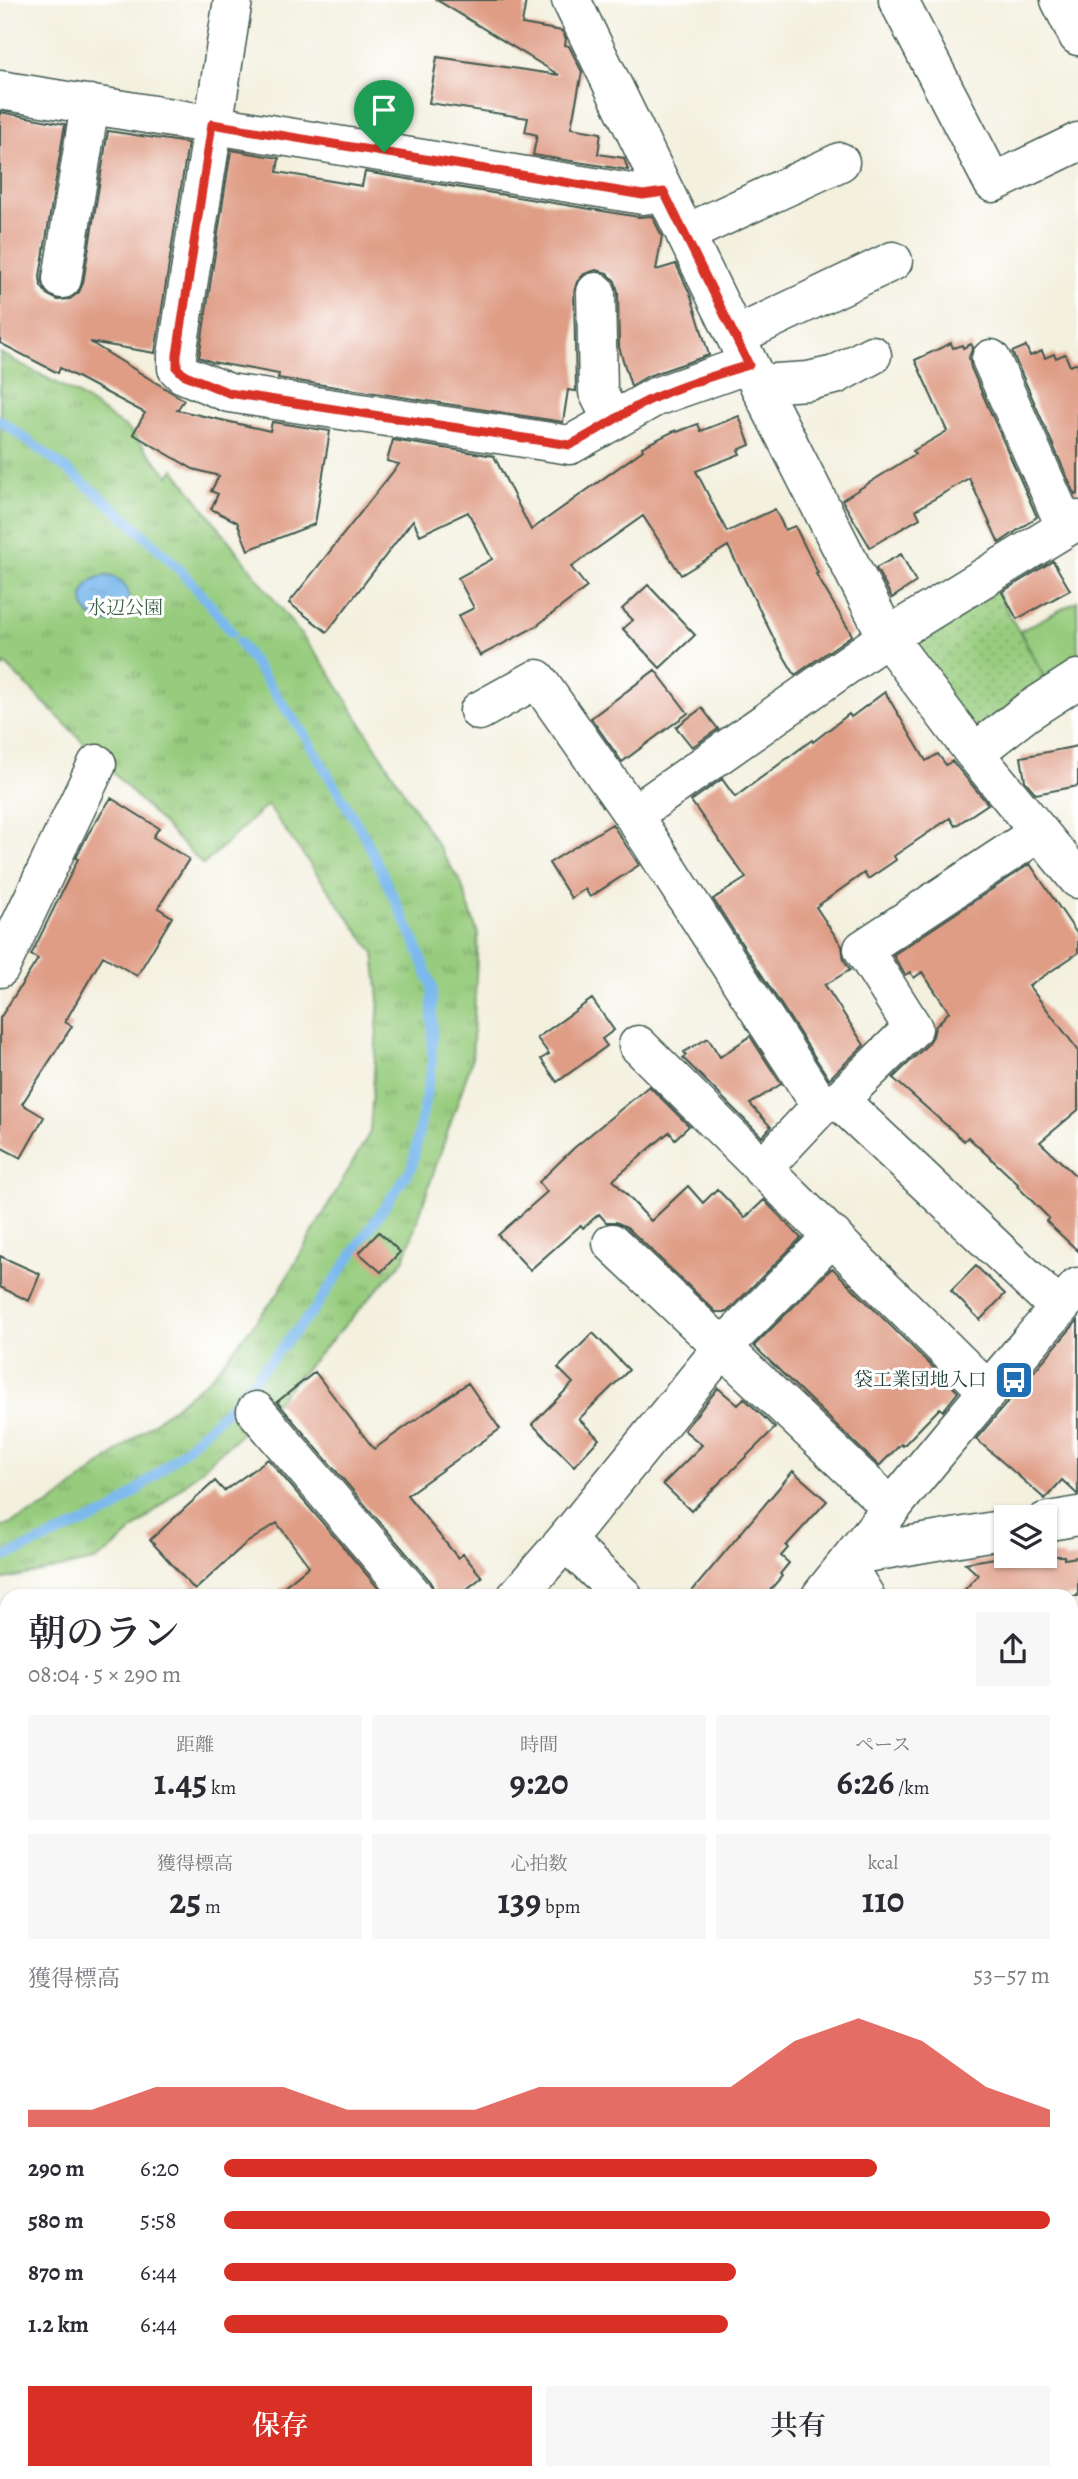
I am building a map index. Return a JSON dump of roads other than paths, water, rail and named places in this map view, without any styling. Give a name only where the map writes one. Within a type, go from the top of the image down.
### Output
[{"type":"street","points":[[233,0],[177,355],[177,368],[183,374],[229,393],[570,445],[655,397],[748,361],[893,261]]},
{"type":"street","points":[[571,0],[887,637],[974,753],[1078,879]]},
{"type":"street","points":[[898,0],[993,183],[1078,142]]},
{"type":"street","points":[[1060,0],[1078,36]]},
{"type":"street","points":[[0,90],[643,195],[664,192]]},
{"type":"street","points":[[62,279],[90,104]]},
{"type":"street","points":[[685,234],[840,162]]},
{"type":"street","points":[[596,292],[598,392],[612,420]]},
{"type":"street","points":[[748,361],[808,381],[835,375],[872,355]]},
{"type":"street","points":[[633,815],[887,637],[1072,523],[991,359]]},
{"type":"street","points":[[479,711],[537,679],[830,1103],[1068,1297],[891,1507],[855,1572]]},
{"type":"street","points":[[974,753],[1027,712],[1078,679]]},
{"type":"street","points":[[0,968],[97,764]]},
{"type":"street","points":[[762,1169],[913,1028],[863,948],[1038,832]]},
{"type":"street","points":[[638,1045],[987,1390]]},
{"type":"street","points":[[523,1589],[723,1347],[833,1236]]},
{"type":"street","points":[[612,1243],[891,1507]]},
{"type":"street","points":[[256,1411],[408,1589]]},
{"type":"street","points":[[1057,1520],[1078,1516]]},
{"type":"street","points":[[831,1589],[855,1572],[994,1532]]},
{"type":"street","points":[[565,1541],[616,1589]]},
{"type":"water","points":[[106,576],[122,583],[129,599],[122,615],[106,622],[90,615],[83,599],[90,583]]},
{"type":"waterway","points":[[0,420],[125,517],[182,572],[232,633]]},
{"type":"waterway","points":[[0,1559],[114,1510],[233,1404],[314,1310],[412,1167],[432,1066],[432,987],[416,944],[365,837],[304,734],[239,642]]},
{"type":"place","name":"袋工業団地入口","points":[[1014,1380]]},
{"type":"park label","name":"水辺公園","points":[[125,608]]}]
